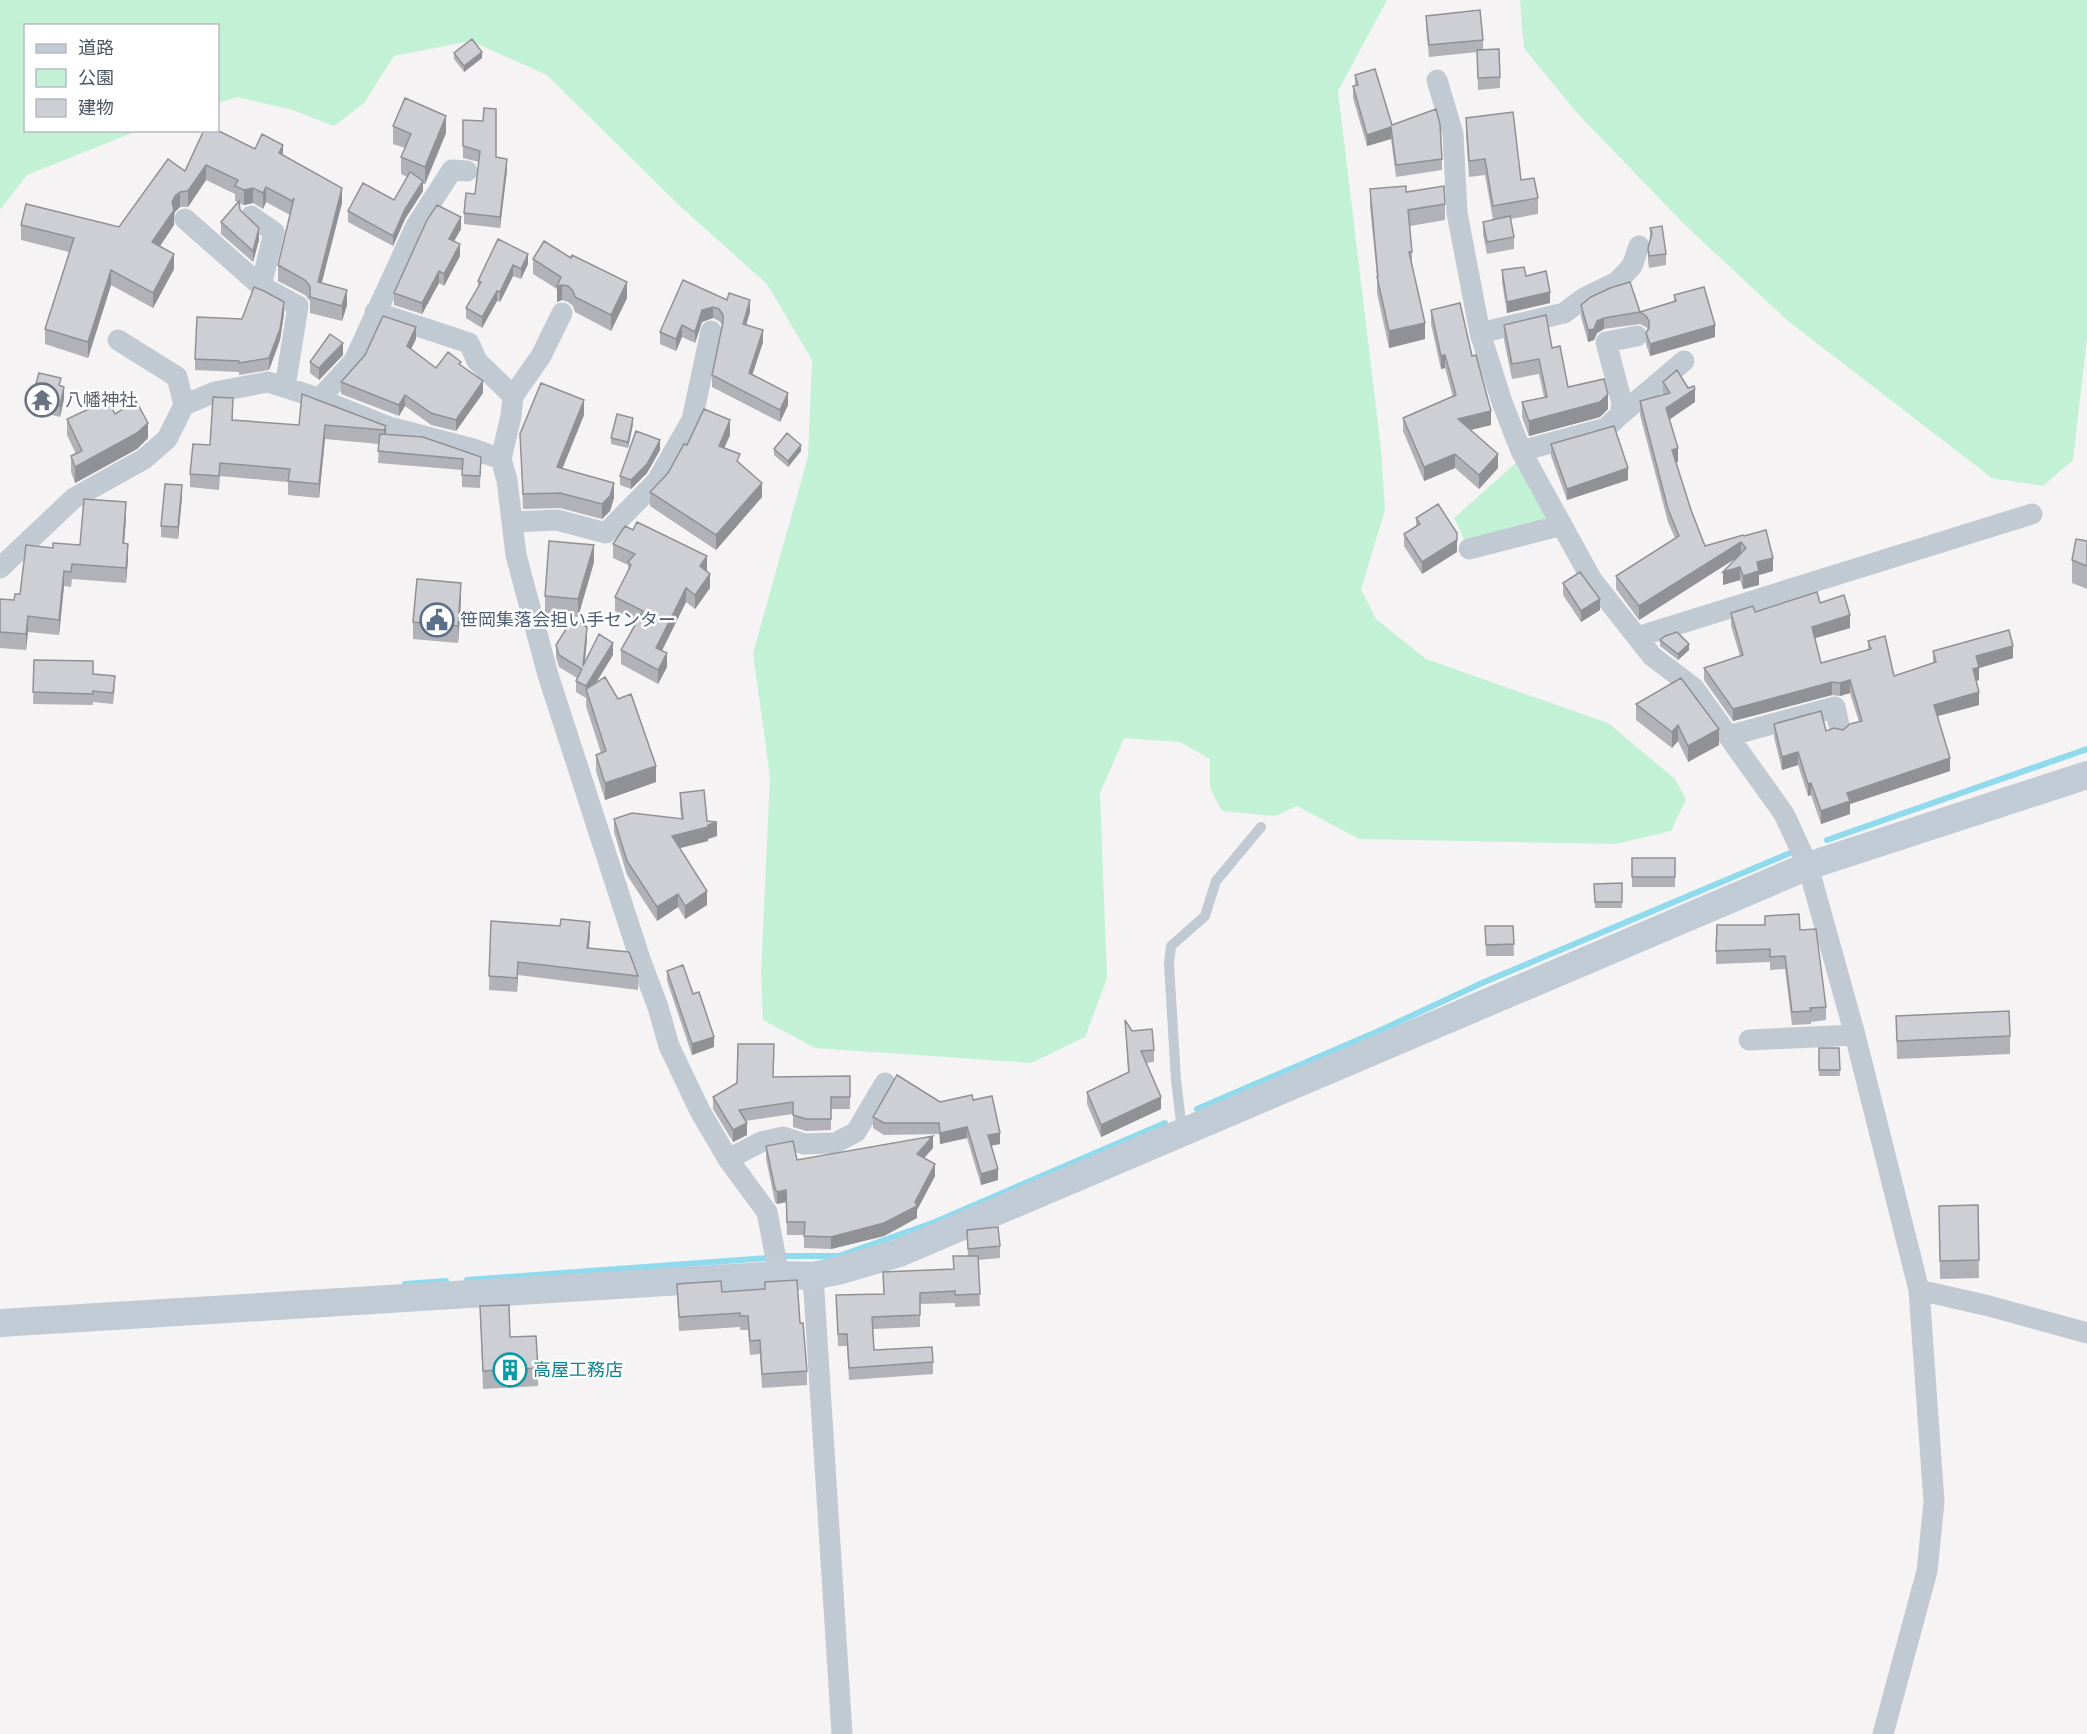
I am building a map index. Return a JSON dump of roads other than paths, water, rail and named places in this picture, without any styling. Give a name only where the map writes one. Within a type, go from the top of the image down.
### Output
[{"type":"street","points":[[1437,80],[1453,134],[1457,213],[1480,333],[1502,402],[1521,451],[1592,580],[1652,656],[1694,688],[1784,814],[1808,866],[1855,1035],[1919,1290],[1934,1502],[1928,1571],[1883,1734]]},
{"type":"street","points":[[319,399],[354,361],[416,226],[452,170],[467,171]]},
{"type":"street","points":[[251,216],[274,232],[261,286]]},
{"type":"street","points":[[185,219],[261,286],[298,306],[285,387]]},
{"type":"street","points":[[1480,333],[1564,313],[1584,298],[1617,282],[1632,266],[1639,246]]},
{"type":"street","points":[[375,312],[469,342],[477,361],[513,396]]},
{"type":"street","points":[[562,313],[541,356],[513,396],[501,459],[507,480],[516,555],[548,675],[669,1046],[700,1112],[728,1159],[767,1212],[779,1275]]},
{"type":"street","points":[[512,522],[557,520],[606,533],[657,481],[692,420],[711,331]]},
{"type":"street","points":[[1620,415],[1622,403],[1606,342],[1637,336]]},
{"type":"street","points":[[0,568],[74,498],[144,459],[167,439],[184,405],[177,377],[118,340]]},
{"type":"street","points":[[1521,451],[1606,428],[1684,361]]},
{"type":"street","points":[[184,405],[215,392],[268,382],[319,399],[389,427],[473,449],[501,459]]},
{"type":"street","points":[[1637,637],[2032,514]]},
{"type":"street","points":[[1469,549],[1562,525]]},
{"type":"street","points":[[1728,736],[1835,706],[1840,730]]},
{"type":"street","points":[[0,1323],[779,1275],[813,1276],[841,1270],[899,1253],[1808,866],[2087,775]]},
{"type":"street","points":[[1749,1040],[1855,1035]]},
{"type":"street","points":[[728,1159],[761,1142],[783,1137],[804,1144],[835,1143],[856,1132],[885,1083]]},
{"type":"street","points":[[813,1276],[842,1734]]},
{"type":"street","points":[[1919,1290],[1989,1306],[2087,1333]]},
{"type":"lane","points":[[1183,1133],[1176,1080],[1169,964],[1171,946],[1205,916],[1216,881],[1261,827]]},
{"type":"waterway","points":[[1827,840],[2087,749]]},
{"type":"waterway","points":[[1197,1109],[1381,1030],[1482,983],[1790,853]]},
{"type":"waterway","points":[[786,1256],[839,1256],[935,1222],[1165,1123]]},
{"type":"waterway","points":[[467,1280],[767,1258]]},
{"type":"waterway","points":[[405,1284],[446,1281]]},
{"type":"place","name":"八幡神社","points":[[42,400]]},
{"type":"place","name":"笹岡集落会担い手センター","points":[[437,620]]},
{"type":"place","name":"高屋工務店","points":[[510,1370]]}]
